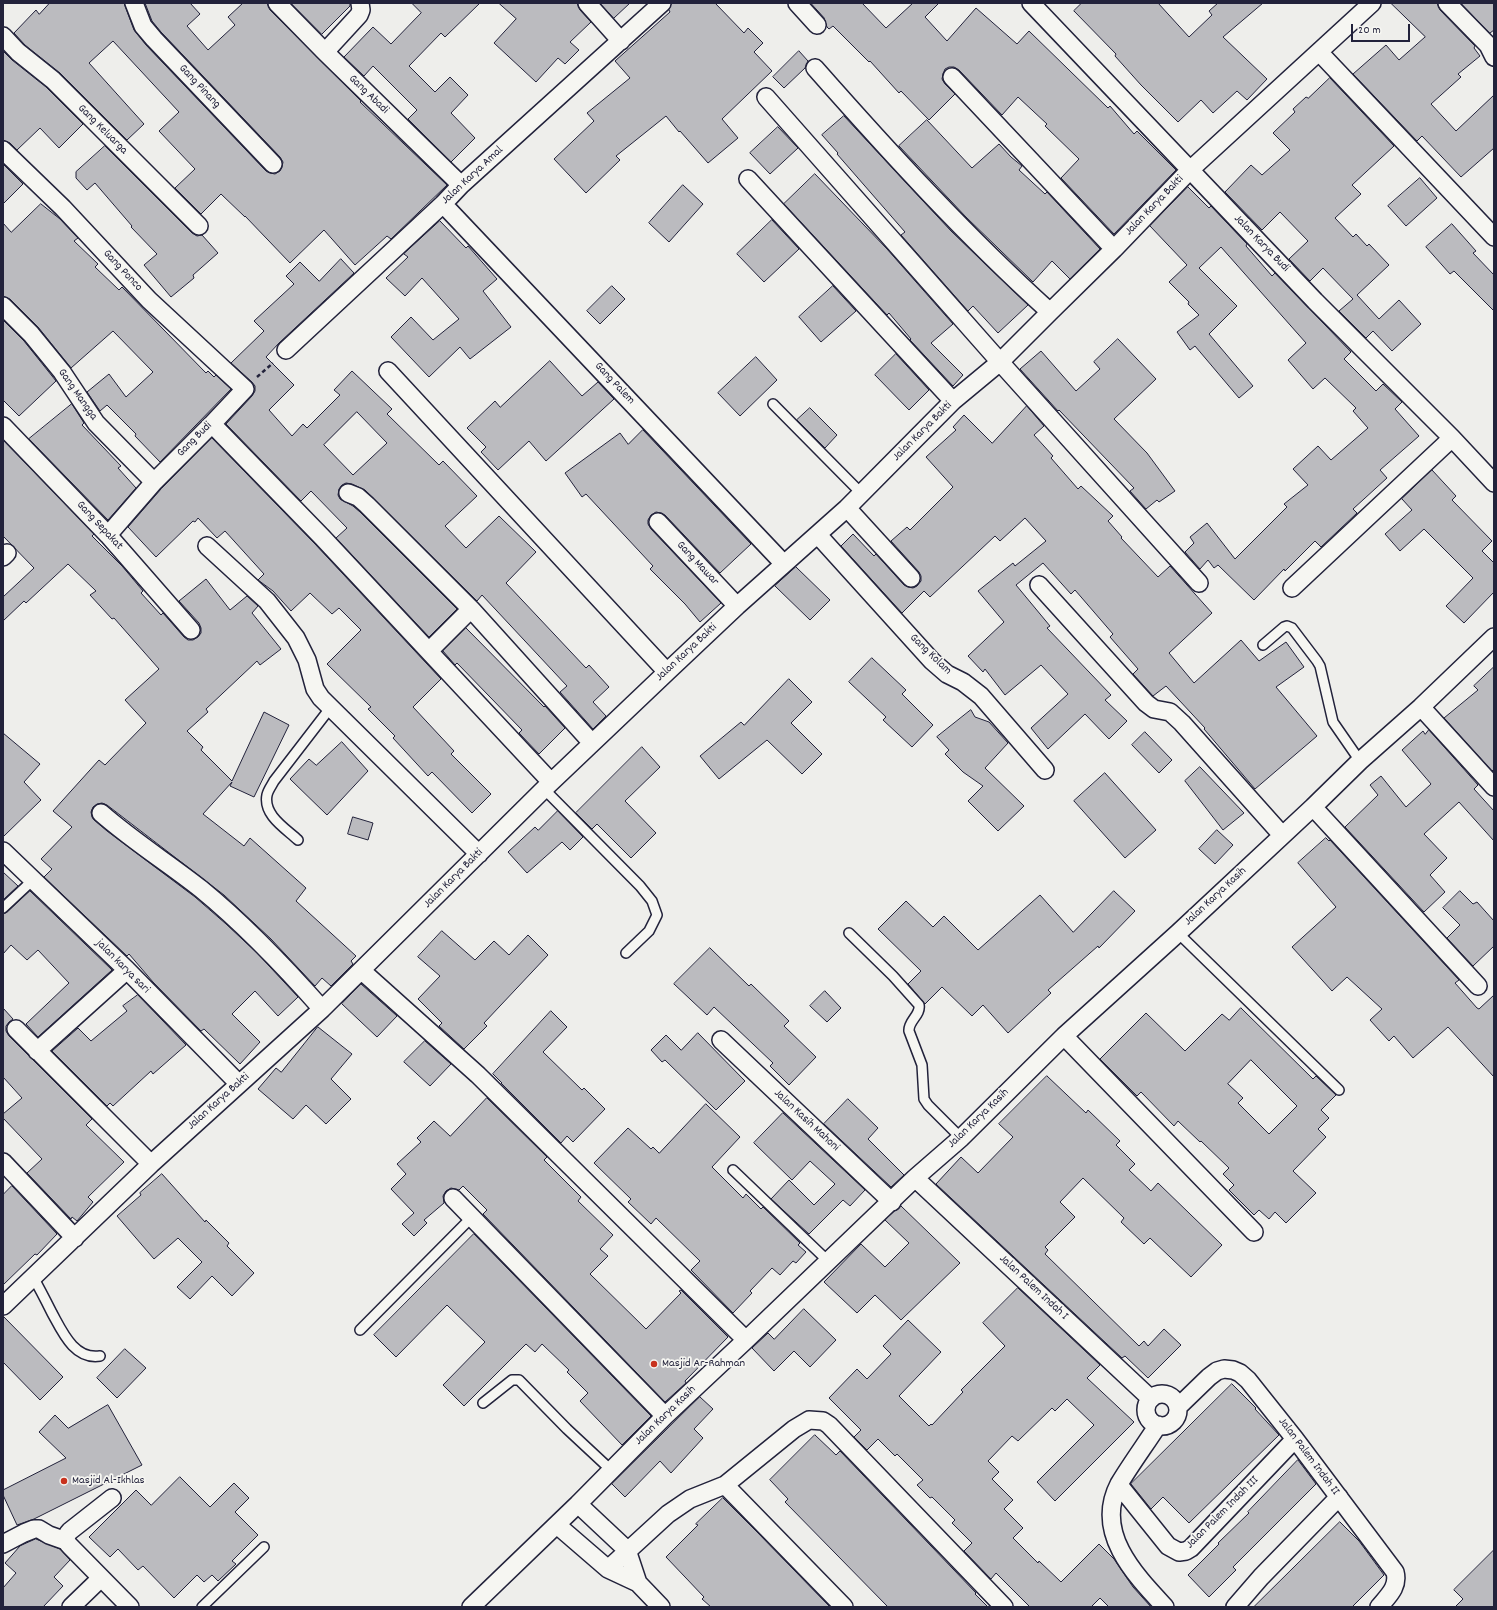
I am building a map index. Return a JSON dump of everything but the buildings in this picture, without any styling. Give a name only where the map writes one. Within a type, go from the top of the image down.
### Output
[{"type":"street","name":"Gang Pinang","points":[[134,3],[143,26],[154,39],[273,164]]},
{"type":"street","name":"Gang Abadi","points":[[277,3],[461,185]]},
{"type":"street","points":[[325,52],[359,15],[361,10],[360,3]]},
{"type":"street","points":[[587,3],[621,41]]},
{"type":"street","name":"Jalan Karya Amal","points":[[286,350],[443,204],[461,185],[662,3]]},
{"type":"street","points":[[797,3],[817,25]]},
{"type":"street","name":"Jalan Karya Budi","points":[[1031,3],[1315,301],[1452,438],[1494,483]]},
{"type":"street","name":"Jalan Karya Bakti","points":[[3,1306],[155,1160],[362,971],[592,743],[737,606],[862,494],[953,401],[1000,362],[1114,249],[1190,170],[1372,3]]},
{"type":"street","points":[[1446,3],[1488,45],[1494,56]]},
{"type":"street","name":"Gang Keluarga","points":[[3,36],[18,52],[53,80],[199,226]]},
{"type":"street","points":[[1319,52],[1494,237]]},
{"type":"street","points":[[815,68],[962,228],[998,265],[1050,312]]},
{"type":"street","points":[[952,77],[1114,249]]},
{"type":"street","points":[[766,97],[1000,362],[1199,583]]},
{"type":"street","name":"Gang Ponco","points":[[3,150],[63,208],[149,300],[245,389]]},
{"type":"street","points":[[748,179],[953,401]]},
{"type":"street","name":"Gang Palem","points":[[443,204],[784,564]]},
{"type":"street","name":"Gang Mangga","points":[[3,306],[40,344],[62,372],[96,423],[154,482]]},
{"type":"street","points":[[388,371],[667,672]]},
{"type":"street","name":"Gang Budi","points":[[108,535],[154,482],[245,389]]},
{"type":"street","points":[[212,424],[429,651],[548,786]]},
{"type":"street","name":"Gang Sepakat","points":[[3,426],[108,535],[190,630]]},
{"type":"street","points":[[1292,588],[1452,438]]},
{"type":"street","points":[[348,493],[367,505],[471,609],[592,743]]},
{"type":"street","points":[[847,508],[911,578]]},
{"type":"street","name":"Gang Mawar","points":[[658,522],[737,606]]},
{"type":"street","name":"Gang Kolam","points":[[818,535],[932,661],[947,674],[963,682],[981,696],[1045,770]]},
{"type":"street","points":[[207,546],[266,601],[296,638],[307,660],[314,689],[479,854]]},
{"type":"street","points":[[1039,585],[1146,703],[1154,708],[1170,712],[1182,723],[1282,835]]},
{"type":"street","points":[[429,651],[471,609]]},
{"type":"street","name":"Jalan Karya Kasih","points":[[471,1607],[557,1525],[665,1416],[829,1262],[915,1178],[961,1138],[1064,1036],[1178,933],[1494,637]]},
{"type":"street","points":[[1421,707],[1494,787]]},
{"type":"street","points":[[1312,807],[1478,986]]},
{"type":"street","points":[[101,813],[130,837],[215,901],[278,961],[322,1009]]},
{"type":"street","name":"jalan karya sari","points":[[3,851],[127,970],[239,1084]]},
{"type":"street","points":[[37,1051],[127,970]]},
{"type":"street","points":[[362,971],[478,1075],[746,1340]]},
{"type":"street","points":[[16,1029],[37,1051],[155,1160]]},
{"type":"street","points":[[1064,1036],[1254,1232]]},
{"type":"street","name":"Jalan Kasih Mahoni","points":[[721,1040],[892,1202]]},
{"type":"street","points":[[3,1162],[75,1238]]},
{"type":"street","name":"Jalan Palem Indah I","points":[[915,1178],[1151,1399]]},
{"type":"street","points":[[453,1198],[665,1416]]},
{"type":"street","name":"Jalan Palem Indah II","points":[[1178,1407],[1217,1371],[1224,1369],[1233,1370],[1248,1380],[1295,1439],[1395,1572],[1397,1579],[1395,1588],[1379,1607]]},
{"type":"street","points":[[1159,1394],[1173,1398],[1178,1407],[1178,1412],[1173,1421],[1163,1426],[1154,1424],[1147,1416],[1147,1407],[1151,1399],[1159,1394]]},
{"type":"street","points":[[608,1569],[656,1523],[679,1506],[725,1484],[794,1428],[809,1420],[823,1421],[829,1425],[1004,1607]]},
{"type":"street","points":[[1158,1425],[1119,1485],[1110,1516],[1116,1541],[1127,1562],[1148,1589],[1165,1607]]},
{"type":"street","name":"Jalan Palem Indah III","points":[[1119,1485],[1168,1546],[1180,1552],[1186,1551],[1192,1548],[1295,1439]]},
{"type":"street","points":[[725,1484],[844,1607]]},
{"type":"street","points":[[1235,1607],[1261,1577],[1339,1497]]},
{"type":"street","points":[[66,1541],[67,1534],[70,1531],[112,1498]]},
{"type":"street","points":[[578,1504],[627,1550],[638,1582],[661,1607]]},
{"type":"street","points":[[557,1525],[608,1569],[638,1582]]},
{"type":"street","points":[[3,1544],[24,1533],[39,1529],[49,1535],[66,1541],[130,1607]]},
{"type":"street","points":[[71,1607],[101,1578]]},
{"type":"lane","points":[[773,404],[862,494]]},
{"type":"lane","points":[[1263,645],[1284,627],[1287,626],[1292,628],[1318,661],[1333,722],[1360,761]]},
{"type":"lane","points":[[298,840],[275,819],[267,808],[267,794],[274,781],[331,707]]},
{"type":"lane","points":[[548,786],[652,900],[657,916],[649,931],[626,953]]},
{"type":"lane","points":[[3,908],[33,880]]},
{"type":"lane","points":[[1178,933],[1339,1090]]},
{"type":"lane","points":[[849,934],[893,976],[919,1005],[920,1010],[909,1027],[909,1031],[922,1065],[924,1098],[928,1105],[961,1138]]},
{"type":"lane","points":[[733,1170],[829,1262]]},
{"type":"lane","points":[[360,1330],[471,1218]]},
{"type":"lane","points":[[33,1277],[72,1346],[81,1353],[92,1357],[100,1356]]},
{"type":"lane","points":[[483,1403],[512,1380],[519,1380],[567,1429],[611,1470]]},
{"type":"lane","points":[[202,1607],[264,1547]]},
{"type":"path","points":[[245,389],[286,350]]},
{"type":"place","name":"Masjid Ar-Rahman","points":[[654,1364]]},
{"type":"place","name":"Masjid Al-Ikhlas","points":[[64,1481]]}]
